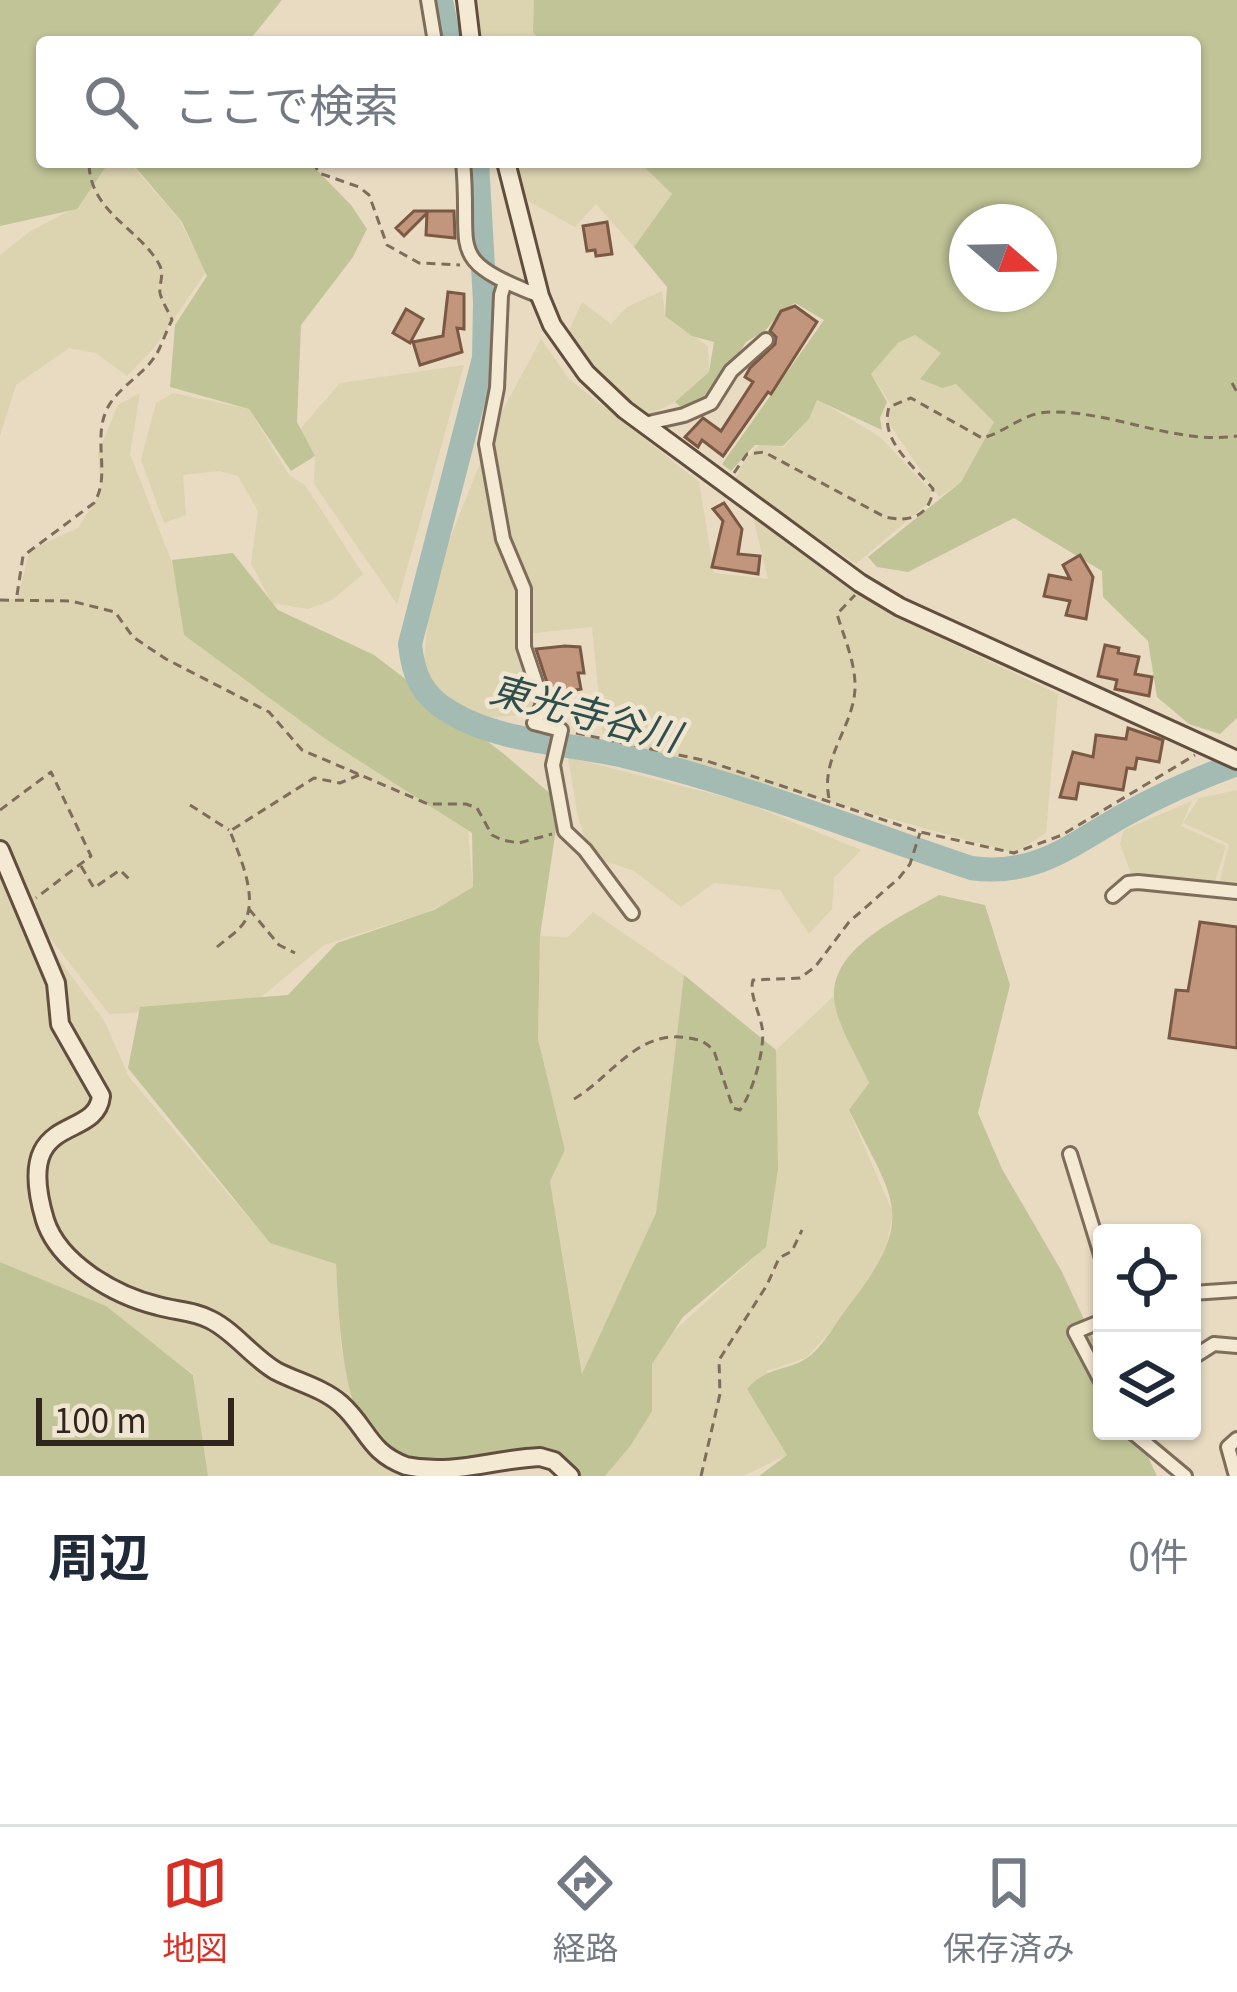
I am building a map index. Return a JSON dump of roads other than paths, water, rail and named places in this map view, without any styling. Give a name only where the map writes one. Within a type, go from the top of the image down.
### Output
[{"type":"street","points":[[428,0],[434,36]]},
{"type":"street","points":[[466,0],[470,36]]},
{"type":"street","points":[[464,168],[466,250],[474,264],[540,296]]},
{"type":"street","points":[[508,168],[540,296],[552,325],[586,373],[644,424],[864,585],[936,625],[1237,760]]},
{"type":"street","points":[[502,281],[497,388],[486,444],[503,539],[524,589],[524,646],[543,704],[534,723],[561,730],[553,765],[565,831],[585,850],[632,914]]},
{"type":"street","points":[[644,424],[711,403],[731,371],[766,340]]},
{"type":"street","points":[[0,850],[56,983],[60,1024],[101,1096],[100,1108],[92,1116],[50,1137],[38,1164],[46,1222],[65,1254],[128,1297],[214,1321],[272,1369],[331,1396],[345,1407],[376,1451],[408,1467],[458,1474],[540,1457],[554,1461],[570,1476]]},
{"type":"street","points":[[1112,896],[1128,883],[1138,882],[1237,892]]},
{"type":"street","points":[[1070,1154],[1093,1229]]},
{"type":"street","points":[[1201,1293],[1237,1291]]},
{"type":"street","points":[[1093,1325],[1076,1332],[1093,1365]]},
{"type":"street","points":[[1201,1352],[1214,1344],[1237,1346]]},
{"type":"street","points":[[1236,1476],[1228,1447],[1237,1439]]},
{"type":"street","points":[[1142,1440],[1185,1476]]},
{"type":"waterway","name":"東光寺谷川","points":[[441,0],[448,36]]},
{"type":"waterway","name":"東光寺谷川","points":[[477,168],[484,358],[410,644],[421,684],[440,706],[491,730],[628,757],[715,781],[971,868],[1015,868],[1053,856],[1167,793],[1237,764]]}]
